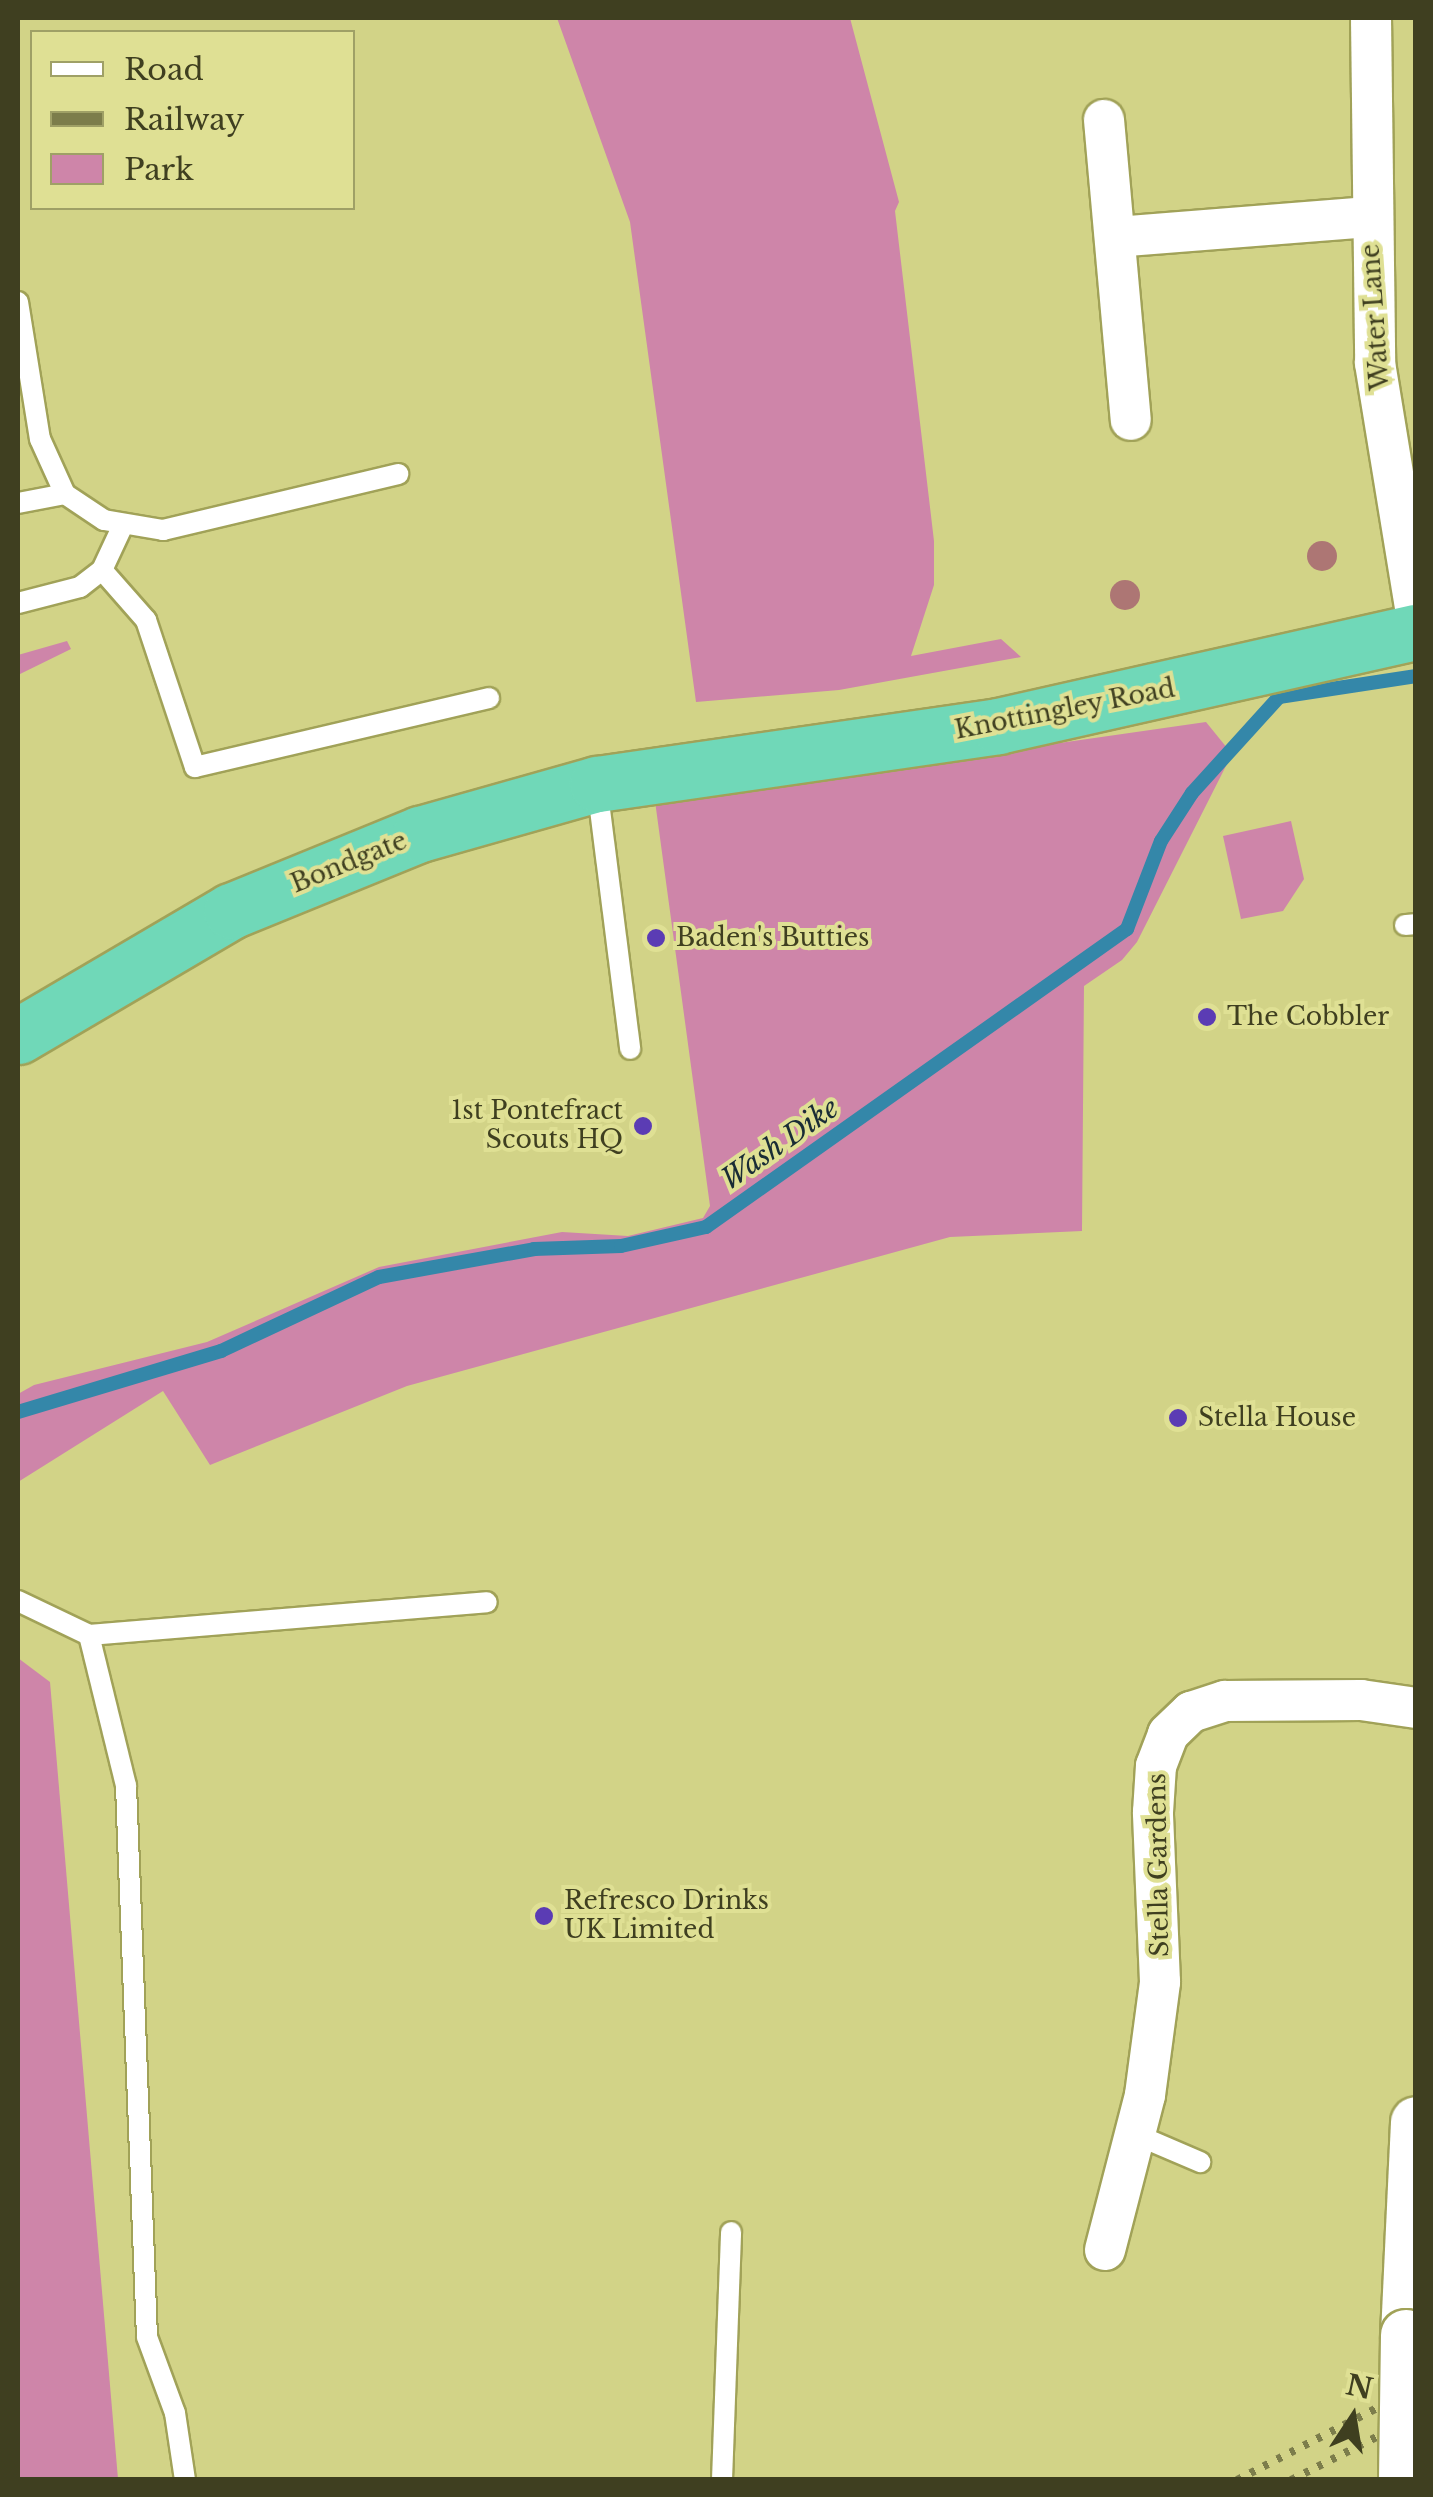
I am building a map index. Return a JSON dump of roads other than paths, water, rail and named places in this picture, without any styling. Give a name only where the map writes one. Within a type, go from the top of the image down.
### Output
[{"type":"highway","name":"Knottingley Road","points":[[710,766],[1087,709],[1416,632]]},
{"type":"highway","name":"Bondgate","points":[[18,1036],[231,911],[420,834],[596,784],[710,766]]},
{"type":"street","name":"Water Lane","points":[[1371,18],[1375,363],[1416,613]]},
{"type":"street","points":[[1104,120],[1130,420]]},
{"type":"street","points":[[1116,237],[1371,217]]},
{"type":"street","name":"Stella Gardens","points":[[1105,2250],[1137,2136],[1160,1982],[1153,1812],[1156,1766],[1168,1734],[1191,1712],[1224,1701],[1361,1700],[1416,1708]]},
{"type":"street","points":[[1404,2480],[1416,2122]]},
{"type":"lane","points":[[18,302],[40,439],[66,494],[123,525],[163,530],[398,474]]},
{"type":"lane","points":[[18,504],[66,494]]},
{"type":"lane","points":[[18,603],[80,587],[102,570],[123,525]]},
{"type":"lane","points":[[102,570],[146,620],[195,767],[488,698]]},
{"type":"lane","points":[[596,784],[630,1049]]},
{"type":"lane","points":[[18,1601],[89,1635],[487,1602]]},
{"type":"lane","points":[[89,1635],[126,1786],[148,2337],[175,2413],[186,2480]]},
{"type":"lane","points":[[1137,2136],[1200,2162]]},
{"type":"lane","points":[[722,2480],[731,2232]]},
{"type":"waterway","name":"Wash Dike","points":[[18,1412],[221,1351],[379,1277],[534,1249],[621,1246],[706,1227],[1127,929],[1161,841],[1192,793],[1279,697],[1416,676]]},
{"type":"railway","points":[[1237,2480],[1416,2388]]},
{"type":"railway","points":[[1291,2480],[1416,2417]]},
{"type":"place","name":"Baden's Butties","points":[[656,938]]},
{"type":"place","name":"The Cobbler","points":[[1207,1017]]},
{"type":"place","name":"1st Pontefract Scouts HQ","points":[[643,1126]]},
{"type":"place","name":"Stella House","points":[[1178,1418]]},
{"type":"place","name":"Refresco Drinks UK Limited","points":[[544,1916]]}]
